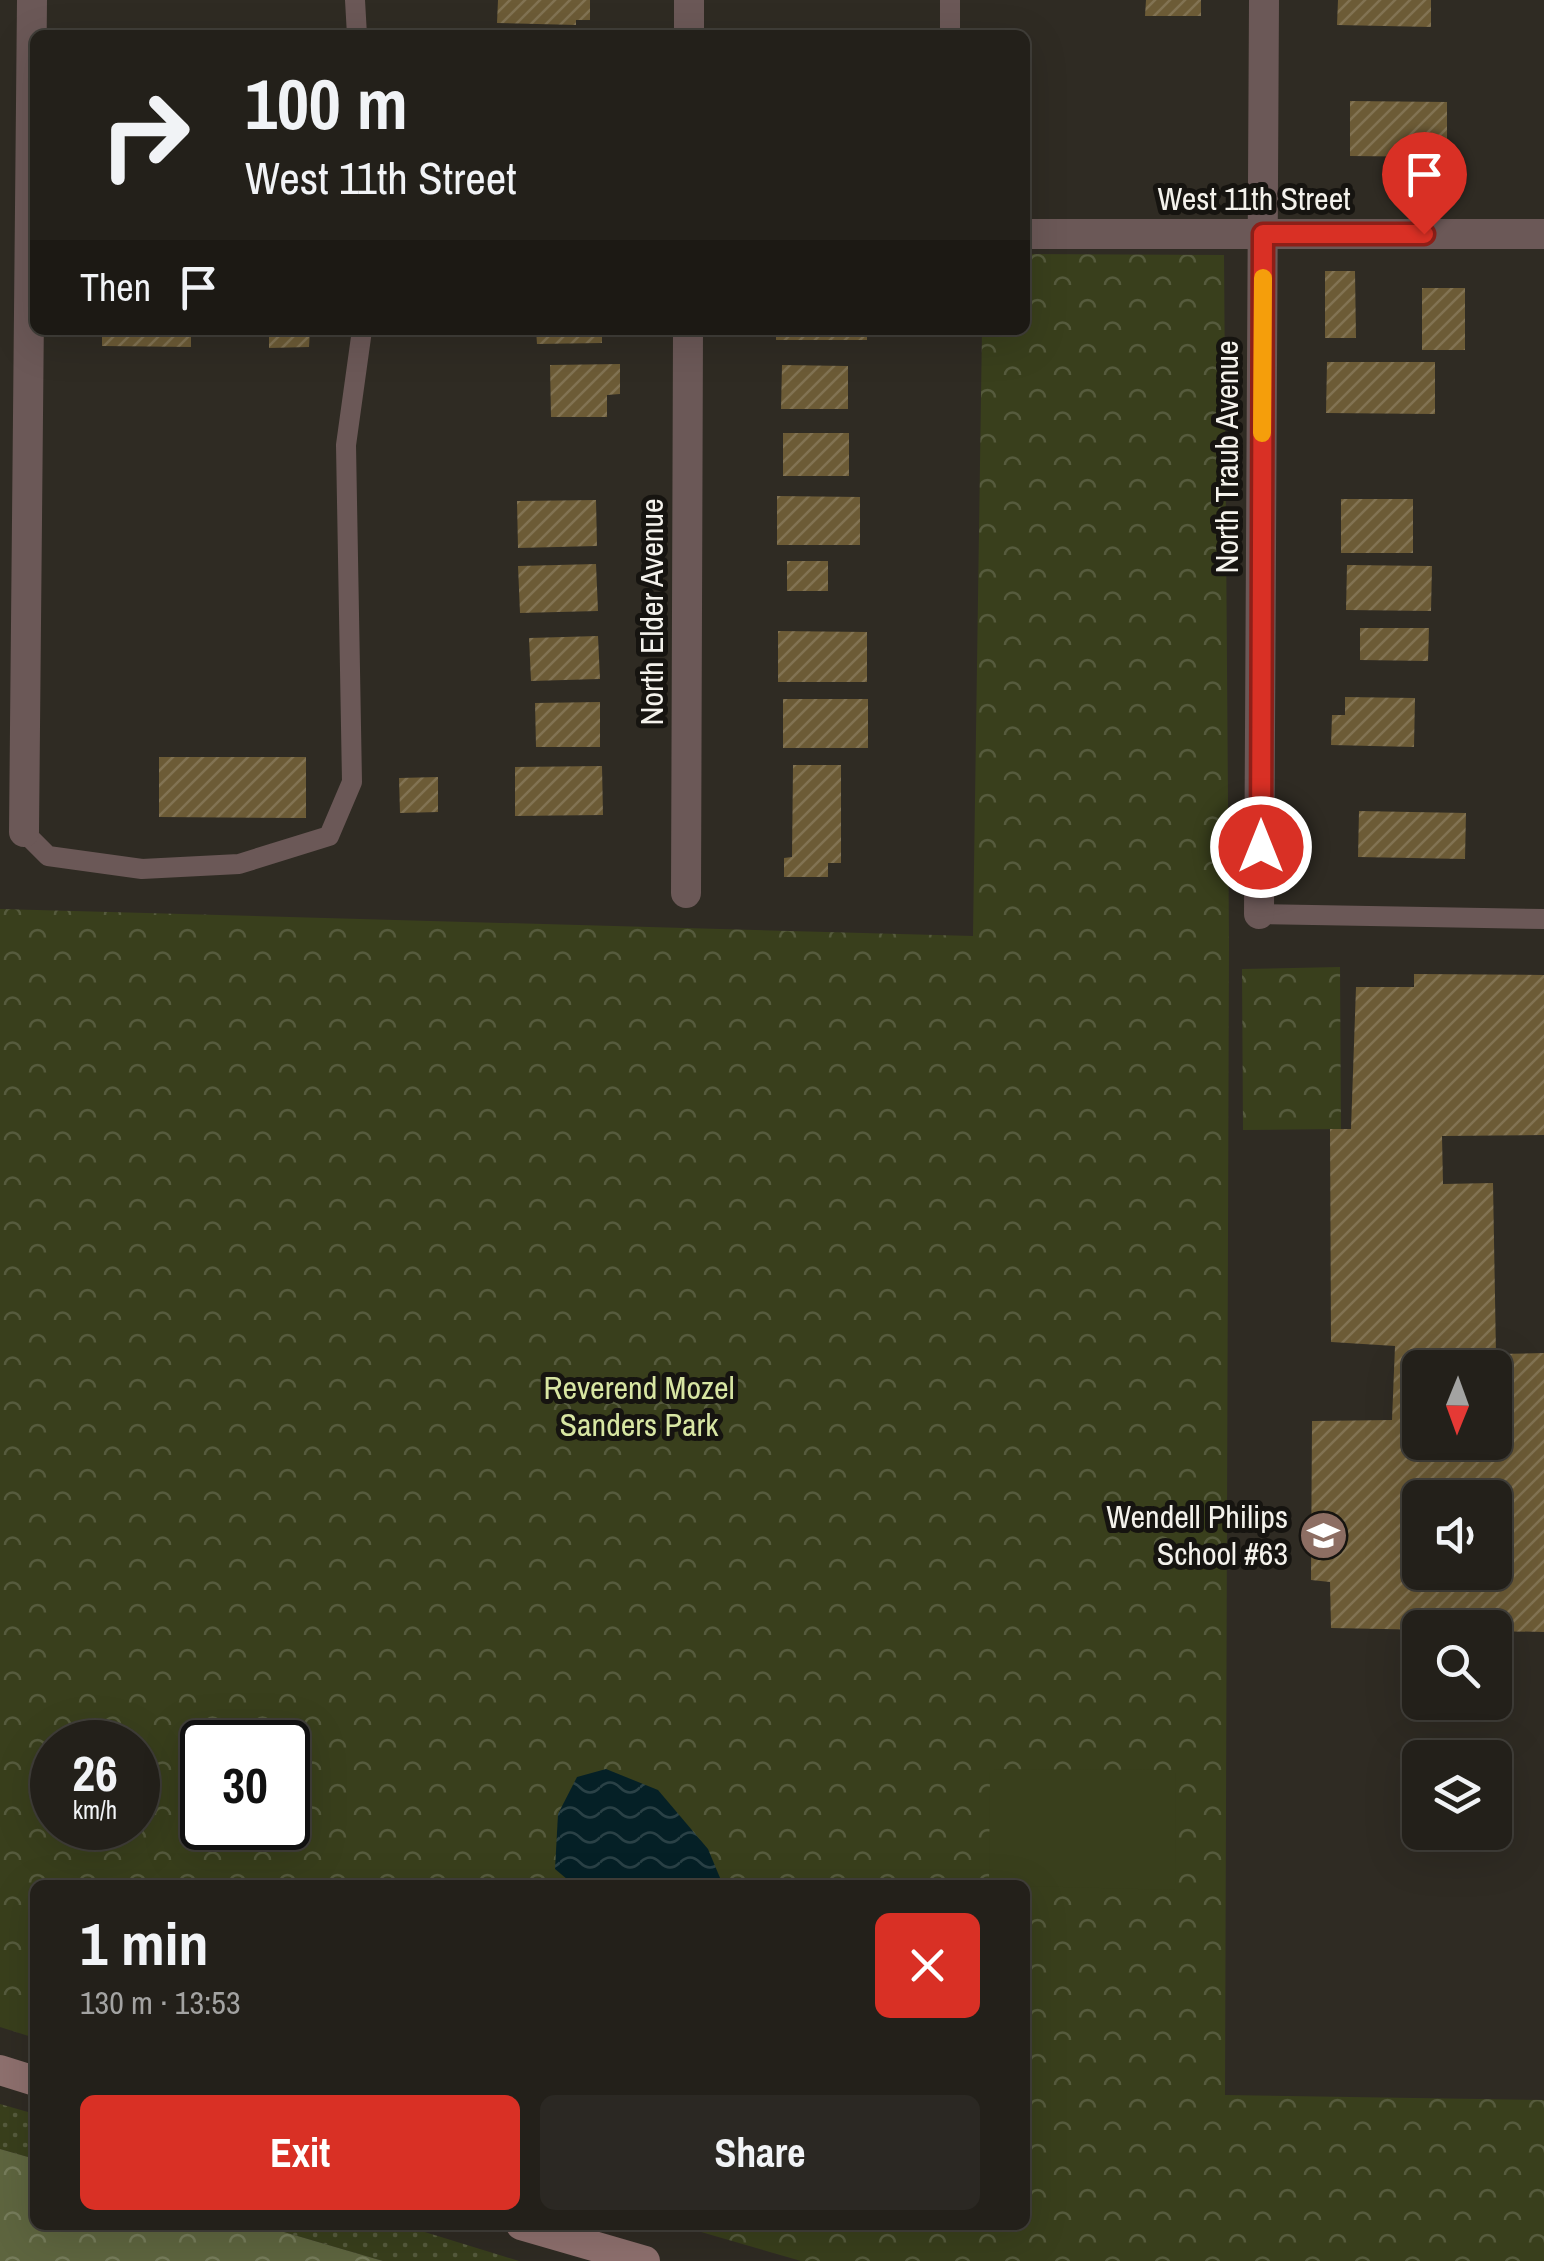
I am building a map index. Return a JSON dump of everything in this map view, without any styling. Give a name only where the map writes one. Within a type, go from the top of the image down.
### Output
[{"type":"main road","points":[[0,2070],[30,2079]]},
{"type":"main road","points":[[537,2230],[645,2261]]},
{"type":"street","points":[[32,0],[32,30]]},
{"type":"street","points":[[689,0],[689,30]]},
{"type":"street","name":"North Traub Avenue","points":[[1259,914],[1264,0]]},
{"type":"street","name":"West 11th Street","points":[[1030,234],[1544,234]]},
{"type":"street","points":[[24,832],[30,324]]},
{"type":"street","name":"North Elder Avenue","points":[[686,893],[688,335]]},
{"type":"lane","points":[[355,0],[356,30]]},
{"type":"lane","points":[[950,0],[950,30]]},
{"type":"lane","points":[[24,832],[48,856],[142,868],[239,864],[329,836],[352,782],[346,445],[361,335]]},
{"type":"lane","points":[[1259,914],[1544,919]]},
{"type":"green space","name":"Reverend Mozel Sanders Park","points":[[1030,254],[1224,255],[1229,943],[1225,2095],[1544,2100],[1544,2261],[801,2261],[694,2230],[1030,2230],[1030,1880],[30,1880],[30,2036],[0,2027],[0,909],[973,936],[982,335],[1030,335]]},
{"type":"green space","points":[[1340,967],[1341,1129],[1243,1130],[1242,969]]},
{"type":"green space","points":[[990,1769],[1176,1770],[1175,1890],[1030,1886],[1030,1880],[989,1880]]},
{"type":"green space","points":[[0,2104],[30,2113],[30,2158],[0,2149]]},
{"type":"green space","points":[[0,2149],[30,2158],[30,2230],[277,2230],[383,2261],[0,2261]]},
{"type":"green space","points":[[277,2230],[418,2230],[519,2261],[383,2261]]},
{"type":"water","points":[[606,1769],[658,1790],[708,1849],[721,1880],[568,1880],[555,1869],[558,1814],[577,1777]]},
{"type":"building","points":[[498,0],[590,0],[590,20],[576,20],[576,25],[497,23]]},
{"type":"building","points":[[1146,0],[1201,0],[1201,16],[1145,16]]},
{"type":"building","points":[[1338,0],[1431,0],[1431,27],[1337,25]]},
{"type":"building","points":[[1350,101],[1447,102],[1447,157],[1350,156]]},
{"type":"building","points":[[1325,271],[1355,271],[1356,338],[1325,338]]},
{"type":"building","points":[[1422,288],[1465,288],[1465,350],[1422,350]]},
{"type":"building","points":[[102,335],[191,335],[191,347],[102,346]]},
{"type":"building","points":[[269,335],[310,335],[309,347],[269,348]]},
{"type":"building","points":[[536,335],[602,335],[602,343],[537,344]]},
{"type":"building","points":[[776,335],[867,335],[867,340],[776,340]]},
{"type":"building","points":[[1327,362],[1435,362],[1435,414],[1326,413]]},
{"type":"building","points":[[620,364],[620,394],[607,395],[607,417],[551,417],[550,365]]},
{"type":"building","points":[[782,365],[848,366],[848,409],[781,409]]},
{"type":"building","points":[[783,433],[849,433],[849,476],[783,476]]},
{"type":"building","points":[[777,496],[860,497],[860,545],[777,545]]},
{"type":"building","points":[[1341,499],[1413,499],[1413,553],[1341,553]]},
{"type":"building","points":[[596,500],[597,546],[518,548],[517,501]]},
{"type":"building","points":[[787,561],[828,561],[828,591],[787,591]]},
{"type":"building","points":[[596,564],[598,611],[520,613],[518,566]]},
{"type":"building","points":[[1347,565],[1432,566],[1431,611],[1346,610]]},
{"type":"building","points":[[1360,628],[1429,628],[1428,661],[1360,660]]},
{"type":"building","points":[[778,631],[867,632],[867,682],[778,682]]},
{"type":"building","points":[[598,636],[600,679],[531,681],[529,638]]},
{"type":"building","points":[[1345,697],[1415,698],[1414,747],[1331,745],[1332,715],[1345,715]]},
{"type":"building","points":[[783,699],[868,699],[868,748],[783,748]]},
{"type":"building","points":[[600,702],[600,747],[536,747],[535,703]]},
{"type":"building","points":[[159,757],[306,757],[306,818],[159,817]]},
{"type":"building","points":[[793,765],[841,765],[841,863],[828,863],[828,877],[784,877],[784,858],[792,857]]},
{"type":"building","points":[[602,766],[603,815],[515,816],[515,767]]},
{"type":"building","points":[[438,777],[438,812],[400,813],[399,778]]},
{"type":"building","points":[[1359,811],[1466,813],[1465,859],[1358,857]]},
{"type":"building","points":[[1414,974],[1544,975],[1544,1135],[1442,1136],[1443,1184],[1493,1183],[1496,1350],[1402,1350],[1402,1460],[1512,1460],[1512,1354],[1544,1353],[1544,1632],[1512,1631],[1512,1610],[1402,1610],[1402,1629],[1331,1628],[1330,1582],[1311,1580],[1312,1421],[1392,1420],[1395,1346],[1331,1342],[1330,1129],[1351,1129],[1356,987],[1414,987]]},
{"type":"slow traffic","points":[[1262,433],[1263,278]]},
{"type":"place","name":"Wendell Philips School #63","points":[[1323,1535]]},
{"type":"route","points":[[1261,847],[1263,234],[1424,234]]}]
